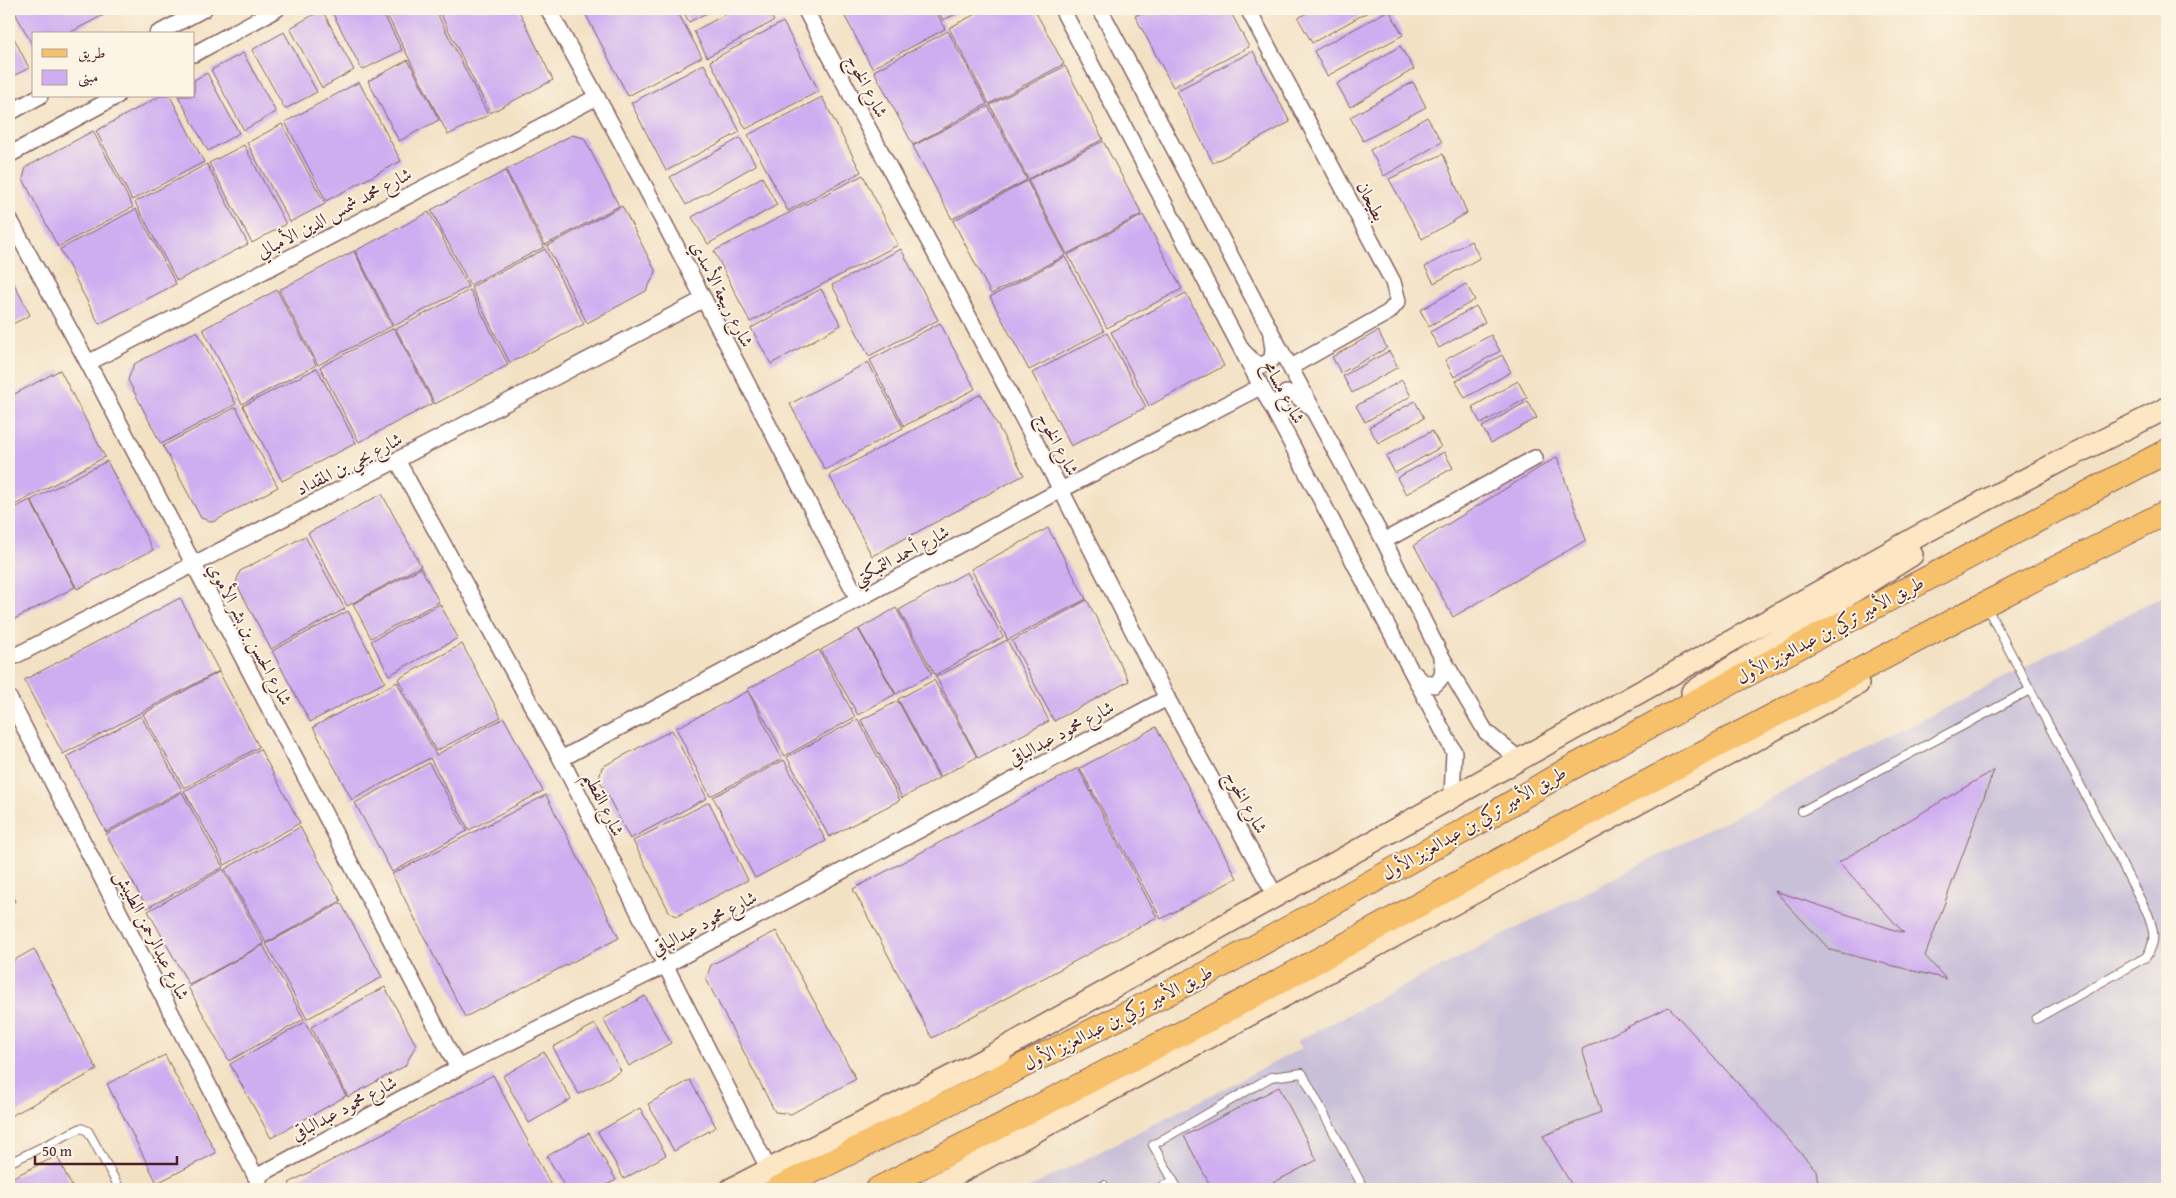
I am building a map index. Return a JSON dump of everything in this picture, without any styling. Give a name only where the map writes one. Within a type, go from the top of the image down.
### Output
[{"type":"main road","points":[[731,1189],[773,1180],[985,1059],[1922,534],[2081,450],[2167,408]]},
{"type":"main road","points":[[1569,769],[2081,450]]},
{"type":"main road","name":"طريق الأمير تركي بن عبدالعزيز الأول","points":[[773,1180],[1040,1057],[1208,973],[1482,820],[1569,769],[2167,451]]},
{"type":"main road","points":[[878,1189],[1228,1010],[1530,844],[2167,514]]},
{"type":"main road","points":[[929,1189],[1988,608]]},
{"type":"main road","points":[[985,1059],[1040,1057]]},
{"type":"street","points":[[161,32],[204,9]]},
{"type":"street","points":[[195,53],[277,9]]},
{"type":"street","name":"شارع ربيعة الأسدي","points":[[548,9],[597,96],[704,299],[858,599]]},
{"type":"street","name":"شارع الخوج","points":[[805,9],[1061,490],[1167,698],[1276,897]]},
{"type":"street","name":"شارع مسامح","points":[[1062,9],[1260,388],[1454,752],[1452,797]]},
{"type":"street","name":"شارع مسامح","points":[[1100,9],[1384,541],[1439,652],[1486,732],[1520,760]]},
{"type":"street","name":"بطيحان","points":[[1248,9],[1393,282],[1398,301],[1389,312],[1291,367]]},
{"type":"street","name":"شارع محمد شمس الدين الأمبالي","points":[[88,364],[597,96]]},
{"type":"street","points":[[9,113],[36,98]]},
{"type":"street","points":[[9,155],[113,98]]},
{"type":"street","name":"شارع الحسن بن بشر الأموي","points":[[9,218],[88,364],[458,1068]]},
{"type":"street","name":"شارع يحي بن المقداد","points":[[9,659],[397,460],[704,299]]},
{"type":"street","points":[[1238,345],[1255,362],[1263,365],[1272,359],[1271,332]]},
{"type":"street","name":"شارع أحمد التمبكتي","points":[[561,759],[1061,490],[1260,388]]},
{"type":"street","points":[[1282,428],[1279,401],[1286,393],[1294,394],[1314,410]]},
{"type":"street","points":[[1384,541],[1535,458]]},
{"type":"street","name":"شارع القطيم","points":[[397,460],[561,759],[773,1180]]},
{"type":"street","points":[[1413,672],[1423,682],[1434,685],[1441,680],[1444,668],[1439,652]]},
{"type":"street","name":"شارع عبدالرحمن الطبيش","points":[[9,698],[259,1183]]},
{"type":"street","name":"شارع محمود عبدالباقي","points":[[259,1183],[458,1068],[664,966],[1167,698]]},
{"type":"lane","points":[[1988,608],[2148,914],[2154,931],[2153,948],[2146,958],[2036,1019]]},
{"type":"lane","points":[[1802,811],[2030,690]]},
{"type":"lane","points":[[1178,1189],[1153,1145],[1271,1077],[1302,1073],[1364,1189]]},
{"type":"lane","points":[[9,1163],[81,1128],[88,1131],[120,1189]]},
{"type":"lane","points":[[1158,1189],[1173,1181]]},
{"type":"lane","points":[[1096,1189],[1104,1185],[1105,1189]]},
{"type":"shaded area","points":[[2167,594],[2167,1189],[1027,1189],[1302,1048],[1297,1041]]},
{"type":"building","points":[[13,9],[115,9],[71,32],[32,32],[32,44]]},
{"type":"building","points":[[381,9],[402,50],[362,70],[331,10]]},
{"type":"building","points":[[384,9],[435,9],[488,115],[448,135]]},
{"type":"building","points":[[438,9],[518,9],[553,80],[490,113]]},
{"type":"building","points":[[583,9],[676,9],[702,57],[628,96]]},
{"type":"building","points":[[682,9],[715,9],[689,22]]},
{"type":"building","points":[[736,9],[767,9],[774,21],[707,57],[694,31]]},
{"type":"building","points":[[841,9],[935,9],[945,29],[872,68]]},
{"type":"building","points":[[938,9],[967,9],[943,20]]},
{"type":"building","points":[[985,9],[1034,9],[1064,64],[989,104],[949,28]]},
{"type":"building","points":[[1149,9],[1229,9],[1249,47],[1173,87],[1135,16]]},
{"type":"building","points":[[1314,9],[1373,9],[1312,43],[1298,18]]},
{"type":"building","points":[[322,10],[354,70],[322,88],[290,28]]},
{"type":"building","points":[[1389,10],[1403,35],[1327,76],[1314,51]]},
{"type":"building","points":[[783,22],[819,91],[746,129],[710,61]]},
{"type":"building","points":[[9,28],[29,68],[9,78]]},
{"type":"building","points":[[948,31],[987,104],[913,145],[874,71]]},
{"type":"building","points":[[284,32],[317,92],[285,109],[252,50]]},
{"type":"building","points":[[1400,46],[1414,69],[1350,107],[1337,84]]},
{"type":"building","points":[[1253,51],[1290,122],[1213,163],[1176,91]]},
{"type":"building","points":[[243,53],[276,112],[244,130],[211,70]]},
{"type":"building","points":[[408,60],[439,120],[399,141],[368,81]]},
{"type":"building","points":[[704,64],[740,132],[666,171],[631,103]]},
{"type":"building","points":[[1065,66],[1103,139],[1028,179],[990,105]]},
{"type":"building","points":[[207,73],[239,133],[208,151],[179,98],[195,98],[195,79]]},
{"type":"building","points":[[359,82],[401,161],[326,201],[285,122]]},
{"type":"building","points":[[1413,82],[1426,107],[1363,141],[1350,117]]},
{"type":"building","points":[[822,97],[861,172],[788,211],[748,135]]},
{"type":"building","points":[[156,98],[171,98],[204,162],[132,200],[96,131]]},
{"type":"building","points":[[988,106],[1027,180],[952,219],[913,146]]},
{"type":"building","points":[[1427,117],[1442,142],[1384,176],[1370,150]]},
{"type":"building","points":[[282,124],[325,204],[290,222],[247,143]]},
{"type":"building","points":[[93,131],[133,207],[58,247],[23,179],[26,167]]},
{"type":"building","points":[[572,135],[584,138],[619,206],[545,245],[506,170]]},
{"type":"building","points":[[740,138],[756,165],[686,205],[670,177]]},
{"type":"building","points":[[1103,141],[1142,214],[1067,254],[1028,180]]},
{"type":"building","points":[[244,145],[286,224],[252,243],[209,163]]},
{"type":"building","points":[[1443,154],[1467,213],[1422,239],[1389,179]]},
{"type":"building","points":[[207,164],[248,244],[177,281],[135,202]]},
{"type":"building","points":[[505,171],[544,247],[470,285],[431,210]]},
{"type":"building","points":[[863,175],[898,245],[750,322],[714,251]]},
{"type":"building","points":[[762,177],[777,205],[708,244],[692,217]]},
{"type":"building","points":[[1027,181],[1066,255],[991,294],[953,221]]},
{"type":"building","points":[[622,206],[656,272],[646,291],[587,323],[547,246]]},
{"type":"building","points":[[136,209],[176,284],[99,324],[60,249]]},
{"type":"building","points":[[429,212],[468,287],[394,326],[355,251]]},
{"type":"building","points":[[1143,215],[1182,289],[1107,328],[1068,255]]},
{"type":"building","points":[[1471,241],[1480,258],[1434,283],[1425,267]]},
{"type":"building","points":[[545,249],[584,324],[510,363],[471,287]]},
{"type":"building","points":[[901,249],[938,320],[869,356],[832,285]]},
{"type":"building","points":[[354,251],[392,326],[318,365],[279,290]]},
{"type":"building","points":[[1065,257],[1104,331],[1029,370],[990,297]]},
{"type":"building","points":[[9,274],[30,315],[9,326]]},
{"type":"building","points":[[1466,284],[1475,300],[1429,326],[1420,310]]},
{"type":"building","points":[[821,289],[841,325],[771,364],[751,328]]},
{"type":"building","points":[[277,290],[316,365],[242,404],[203,329]]},
{"type":"building","points":[[470,290],[508,365],[435,404],[396,329]]},
{"type":"building","points":[[1186,293],[1224,366],[1149,406],[1111,332]]},
{"type":"building","points":[[1476,306],[1485,322],[1439,348],[1430,332]]},
{"type":"building","points":[[940,323],[975,389],[904,426],[870,360]]},
{"type":"building","points":[[394,328],[433,403],[359,442],[320,367]]},
{"type":"building","points":[[197,331],[236,404],[161,444],[128,380],[134,364]]},
{"type":"building","points":[[1378,331],[1387,348],[1341,373],[1332,357]]},
{"type":"building","points":[[1107,333],[1146,407],[1071,446],[1032,373]]},
{"type":"building","points":[[1491,335],[1500,351],[1454,377],[1445,360]]},
{"type":"building","points":[[1389,351],[1398,367],[1352,393],[1343,376]]},
{"type":"building","points":[[1502,355],[1511,372],[1465,398],[1456,381]]},
{"type":"building","points":[[868,362],[903,428],[825,470],[790,404]]},
{"type":"building","points":[[317,368],[356,443],[282,481],[243,406]]},
{"type":"building","points":[[60,370],[105,457],[9,508],[9,397]]},
{"type":"building","points":[[1402,380],[1411,396],[1365,422],[1356,406]]},
{"type":"building","points":[[1518,381],[1527,398],[1481,424],[1472,407]]},
{"type":"building","points":[[981,394],[1024,475],[872,556],[829,475]]},
{"type":"building","points":[[1415,401],[1424,418],[1378,443],[1369,427]]},
{"type":"building","points":[[1528,401],[1537,418],[1491,443],[1482,427]]},
{"type":"building","points":[[236,407],[278,487],[213,522],[201,518],[163,446]]},
{"type":"building","points":[[1432,431],[1441,447],[1395,473],[1386,456]]},
{"type":"building","points":[[1444,452],[1453,468],[1406,494],[1397,478]]},
{"type":"building","points":[[1557,457],[1586,540],[1453,617],[1414,545]]},
{"type":"building","points":[[107,461],[153,550],[77,589],[31,500]]},
{"type":"building","points":[[382,494],[421,566],[347,606],[308,533]]},
{"type":"building","points":[[30,500],[75,587],[9,622],[9,511]]},
{"type":"building","points":[[1048,528],[1086,599],[1008,640],[971,569]]},
{"type":"building","points":[[305,536],[345,609],[271,649],[236,583],[240,571]]},
{"type":"building","points":[[421,568],[439,602],[371,638],[353,604]]},
{"type":"building","points":[[967,572],[1003,637],[935,675],[899,610]]},
{"type":"building","points":[[180,598],[219,671],[63,754],[24,680]]},
{"type":"building","points":[[1087,600],[1129,681],[1054,721],[1012,641]]},
{"type":"building","points":[[440,604],[458,638],[389,675],[371,641]]},
{"type":"building","points":[[896,608],[932,674],[896,694],[859,629]]},
{"type":"building","points":[[348,611],[385,682],[310,722],[272,651]]},
{"type":"building","points":[[858,629],[895,694],[858,715],[821,650]]},
{"type":"building","points":[[1007,640],[1049,721],[978,758],[936,677]]},
{"type":"building","points":[[462,644],[501,717],[436,751],[398,679]]},
{"type":"building","points":[[819,650],[855,717],[785,756],[748,689]]},
{"type":"building","points":[[219,672],[259,747],[184,788],[143,714]]},
{"type":"building","points":[[934,680],[977,757],[940,777],[898,699]]},
{"type":"building","points":[[397,682],[436,755],[504,718],[543,791],[469,830],[430,758],[352,800],[313,727]]},
{"type":"building","points":[[748,691],[782,759],[710,796],[676,728]]},
{"type":"building","points":[[898,701],[939,778],[902,798],[861,720]]},
{"type":"building","points":[[141,716],[182,790],[106,832],[66,757]]},
{"type":"building","points":[[858,719],[900,800],[829,837],[787,757]]},
{"type":"building","points":[[1156,727],[1237,878],[1161,919],[1080,768]]},
{"type":"building","points":[[672,730],[707,798],[630,839],[599,779],[602,767]]},
{"type":"building","points":[[260,749],[300,823],[225,865],[184,791]]},
{"type":"building","points":[[784,760],[826,841],[755,878],[713,797]]},
{"type":"building","points":[[429,763],[467,831],[392,872],[355,803]]},
{"type":"building","points":[[1078,768],[1157,917],[932,1038],[853,889]]},
{"type":"building","points":[[1994,770],[1925,956],[1946,979],[1830,950],[1775,891],[1904,933],[1839,862]]},
{"type":"building","points":[[182,792],[223,867],[147,908],[106,834]]},
{"type":"building","points":[[546,795],[619,938],[465,1017],[392,874]]},
{"type":"building","points":[[709,802],[748,880],[677,916],[670,913],[633,841]]},
{"type":"building","points":[[300,827],[341,901],[266,943],[225,869]]},
{"type":"building","points":[[223,869],[264,944],[189,985],[148,911]]},
{"type":"building","points":[[9,889],[15,901],[9,904]]},
{"type":"building","points":[[341,903],[382,977],[307,1019],[266,944]]},
{"type":"building","points":[[776,931],[856,1079],[791,1114],[775,1112],[706,979],[711,965]]},
{"type":"building","points":[[263,945],[304,1019],[229,1061],[188,987]]},
{"type":"building","points":[[34,949],[97,1070],[9,1117],[9,963]]},
{"type":"building","points":[[385,987],[416,1045],[405,1066],[348,1097],[311,1027]]},
{"type":"building","points":[[645,996],[671,1043],[629,1066],[603,1019]]},
{"type":"building","points":[[1669,1007],[1816,1170],[1819,1189],[1574,1189],[1543,1136],[1601,1112],[1582,1049]]},
{"type":"building","points":[[305,1022],[346,1096],[271,1138],[230,1064]]},
{"type":"building","points":[[595,1024],[621,1071],[579,1094],[553,1047]]},
{"type":"building","points":[[544,1052],[571,1099],[529,1123],[503,1076]]},
{"type":"building","points":[[165,1055],[216,1153],[157,1183],[107,1084]]},
{"type":"building","points":[[493,1075],[553,1189],[292,1189],[289,1183]]},
{"type":"building","points":[[690,1080],[716,1127],[674,1151],[648,1104]]},
{"type":"building","points":[[1279,1087],[1317,1160],[1261,1189],[1212,1189],[1184,1136]]},
{"type":"building","points":[[640,1108],[666,1155],[624,1179],[598,1132]]},
{"type":"building","points":[[589,1133],[616,1180],[599,1189],[566,1189],[547,1156]]},
{"type":"building","points":[[57,1156],[73,1189],[9,1189],[9,1179]]}]
